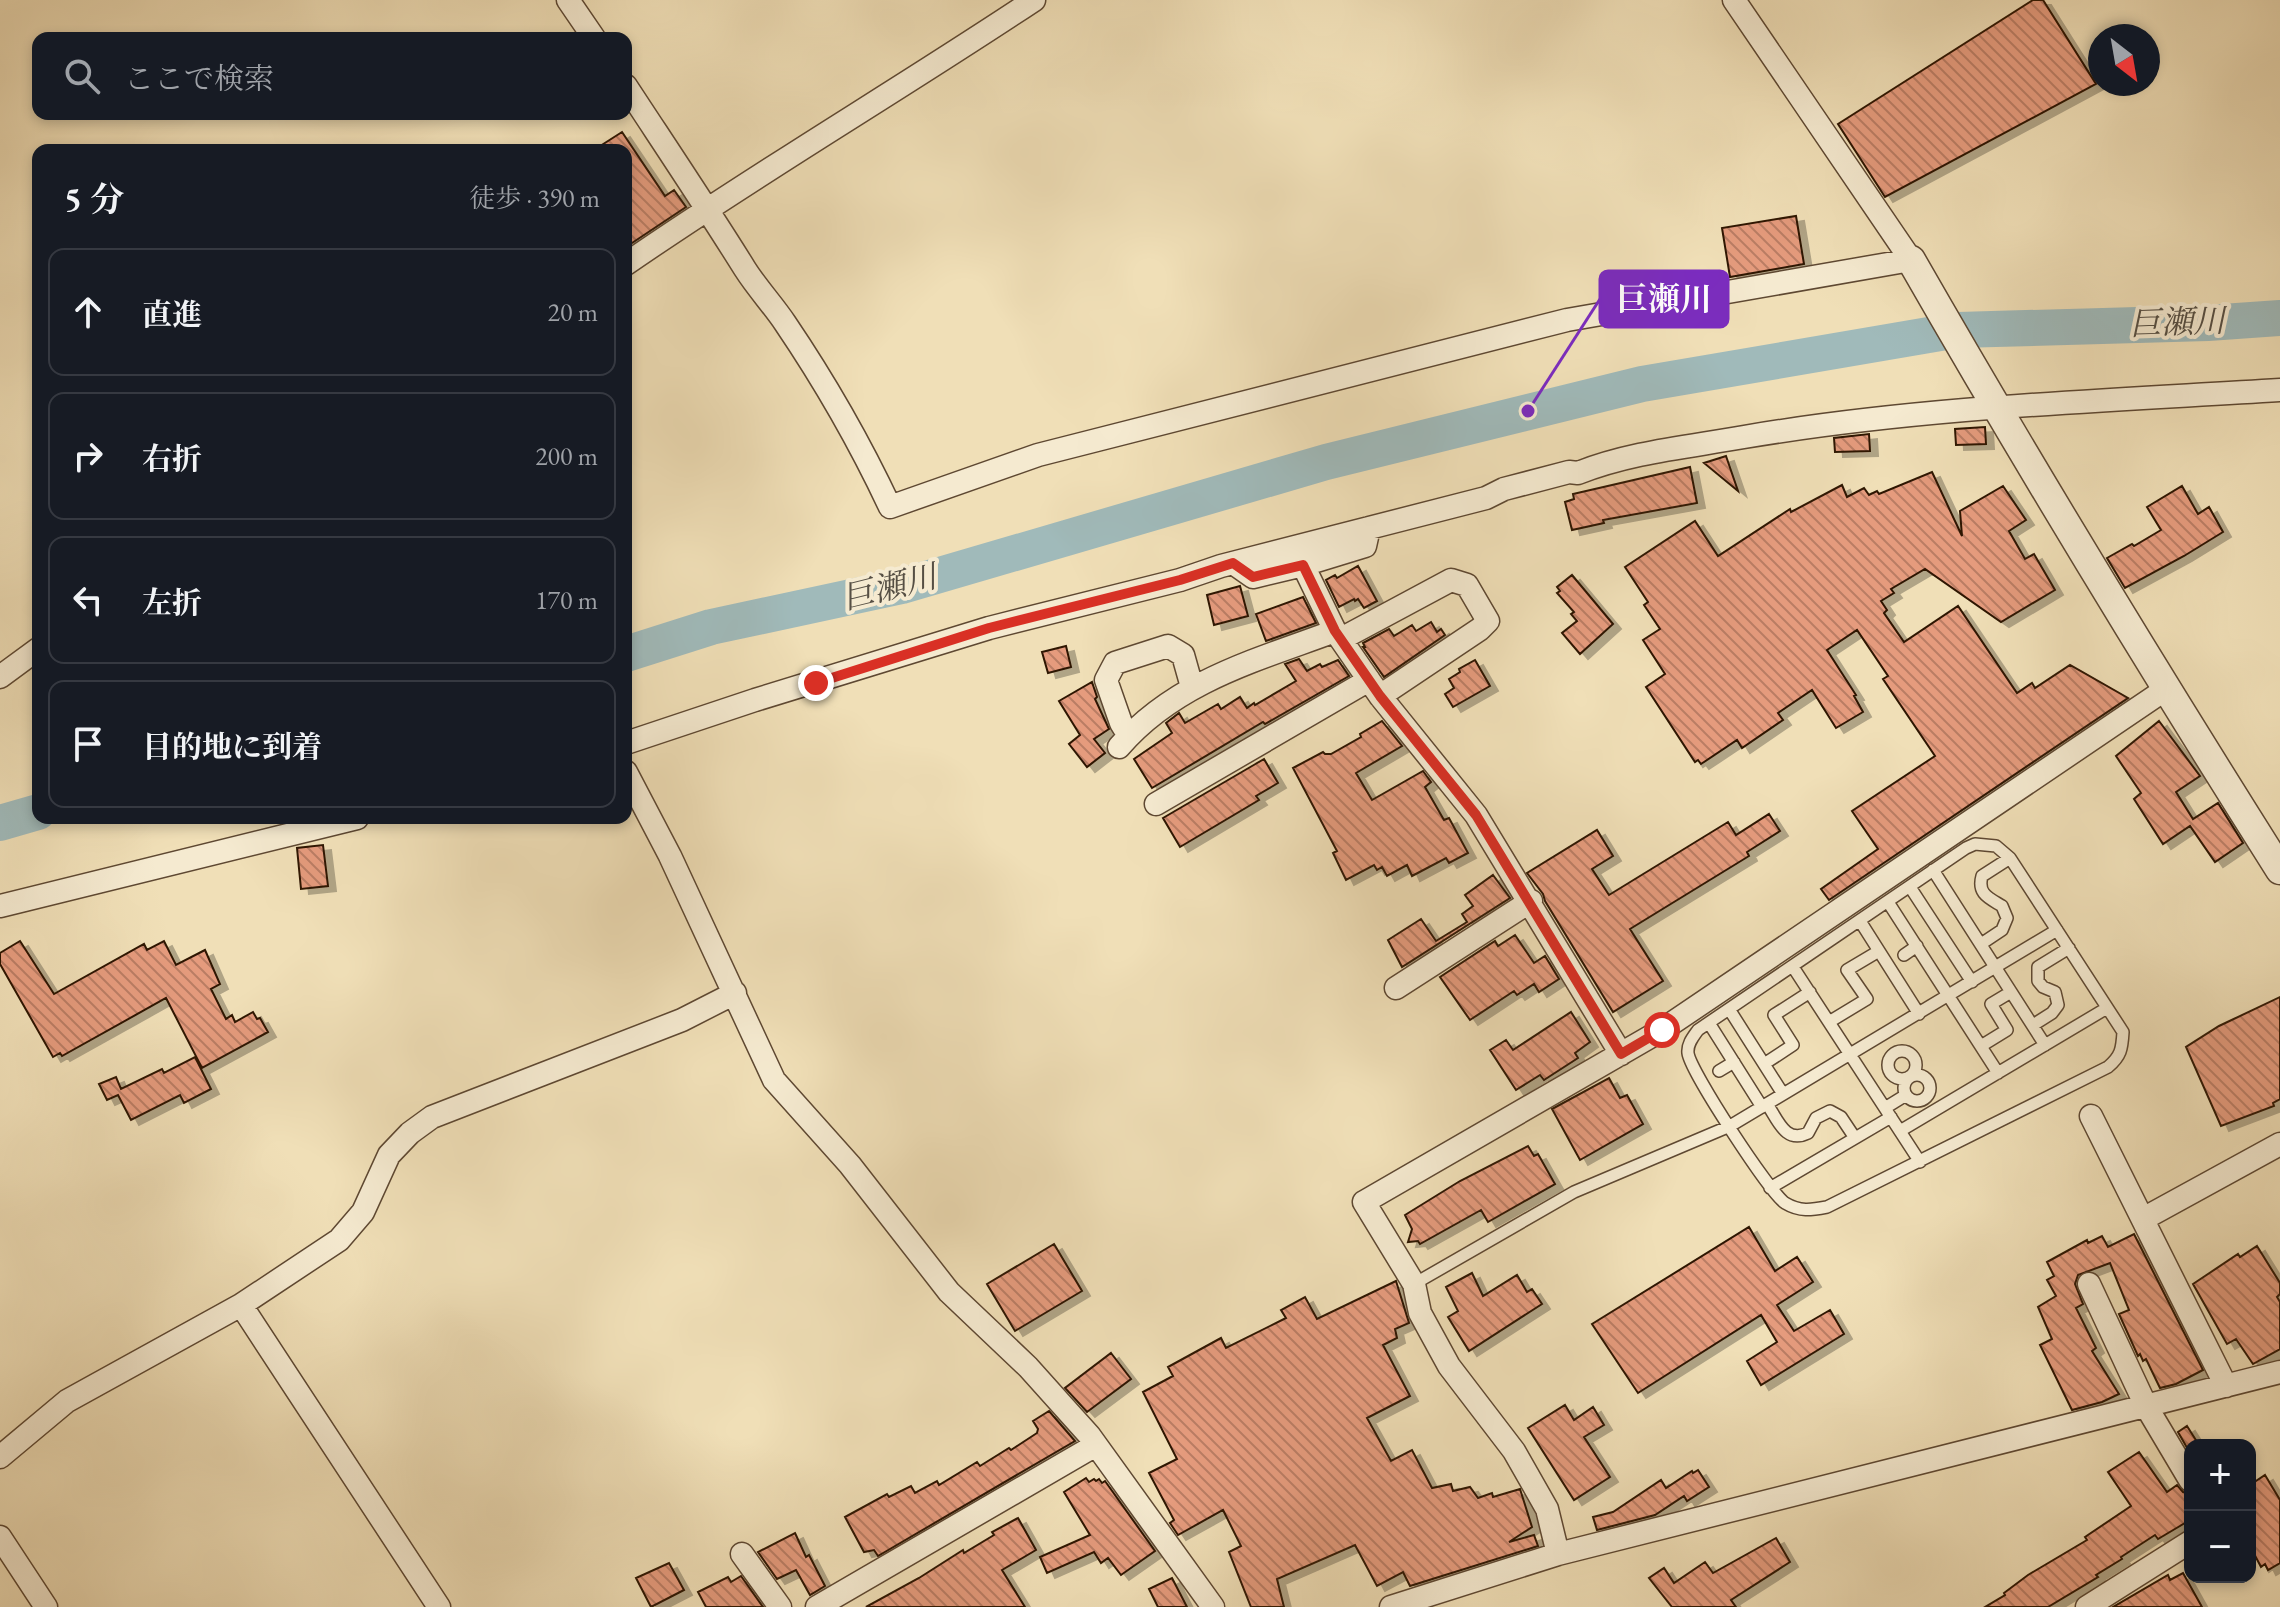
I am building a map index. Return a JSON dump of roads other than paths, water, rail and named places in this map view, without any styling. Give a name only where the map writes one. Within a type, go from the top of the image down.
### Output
[{"type":"street","points":[[568,0],[590,32]]},
{"type":"street","points":[[632,260],[705,209],[1034,0]]},
{"type":"street","points":[[1734,0],[1911,260],[2166,689],[2280,870]]},
{"type":"street","points":[[632,95],[705,209],[833,396],[890,507],[1038,455],[1567,320],[1911,260]]},
{"type":"street","points":[[632,741],[989,628],[1180,580],[1410,515],[1486,498],[1504,489],[1645,454],[1809,426],[1996,407],[2280,390]]},
{"type":"street","points":[[1233,563],[1253,577],[1303,565],[1365,546],[1369,528]]},
{"type":"street","points":[[1303,565],[1338,635],[1374,688],[1476,815],[1531,901],[1621,1054]]},
{"type":"street","points":[[1156,804],[1374,688],[1480,629],[1488,621],[1467,585],[1451,580],[1338,635],[1192,687],[1138,725],[1124,742],[1121,723],[1106,680],[1115,663],[1168,646],[1183,655],[1192,687]]},
{"type":"street","points":[[0,677],[32,653]]},
{"type":"street","points":[[1558,1554],[1547,1509],[1514,1451],[1449,1366],[1420,1313],[1414,1284],[1364,1202],[1662,1030],[2166,689]]},
{"type":"street","points":[[632,784],[735,993],[774,1080],[850,1165],[949,1292],[1028,1367],[1096,1445],[1213,1607]]},
{"type":"street","points":[[0,906],[333,824]]},
{"type":"street","points":[[1396,988],[1531,901]]},
{"type":"street","points":[[0,1457],[67,1401],[241,1305],[339,1240],[363,1212],[389,1155],[410,1133],[432,1117],[682,1020],[735,993]]},
{"type":"street","points":[[2091,1116],[2226,1386]]},
{"type":"street","points":[[2143,1219],[2280,1144]]},
{"type":"street","points":[[2089,1284],[2146,1406],[2184,1470]]},
{"type":"street","points":[[241,1305],[439,1607]]},
{"type":"street","points":[[1391,1607],[1558,1554],[2280,1372]]},
{"type":"street","points":[[817,1607],[1096,1445]]},
{"type":"street","points":[[0,1537],[46,1607]]},
{"type":"street","points":[[2087,1607],[2184,1546]]},
{"type":"street","points":[[742,1554],[780,1607]]},
{"type":"lane","points":[[1975,844],[1996,846],[2010,858],[2123,1032],[2122,1050],[2118,1059],[2108,1067],[1827,1207],[1806,1211],[1782,1201],[1770,1188],[1693,1067],[1689,1044],[1698,1030],[1933,870],[1975,844]]},
{"type":"lane","points":[[1981,944],[2002,930],[2007,918],[2002,906],[1982,891],[1982,876],[2010,858]]},
{"type":"lane","points":[[1933,870],[2045,1045]]},
{"type":"lane","points":[[1910,887],[1972,982]]},
{"type":"lane","points":[[1888,902],[1998,1073]]},
{"type":"lane","points":[[1860,921],[1919,1014]]},
{"type":"lane","points":[[1414,1284],[1574,1192],[1730,1126],[2057,930]]},
{"type":"lane","points":[[1904,955],[1917,946]]},
{"type":"lane","points":[[2033,1025],[2052,1013],[2058,1005],[2055,992],[2038,981],[2038,967],[2069,948]]},
{"type":"lane","points":[[1829,1022],[1867,999],[1847,970],[1879,951]]},
{"type":"lane","points":[[1793,967],[1920,1162]]},
{"type":"lane","points":[[1764,1064],[1793,1045],[1774,1015],[1810,992]]},
{"type":"lane","points":[[1981,1046],[2007,1030],[1991,1004],[2011,992]]},
{"type":"lane","points":[[1900,1131],[2107,1008]]},
{"type":"lane","points":[[1729,1009],[1783,1094]]},
{"type":"lane","points":[[1709,1023],[1787,1135],[1794,1137],[1808,1133],[1816,1118],[1830,1111],[1841,1117],[1855,1138]]},
{"type":"lane","points":[[1884,1035],[1895,1054]]},
{"type":"lane","points":[[1895,1054],[1889,1062],[1890,1071],[1896,1077],[1910,1076],[1918,1074],[1929,1080],[1931,1088],[1924,1099],[1916,1101],[1906,1095],[1904,1084],[1910,1076],[1915,1070],[1913,1057],[1906,1052],[1895,1054]]},
{"type":"lane","points":[[1719,1071],[1734,1062]]},
{"type":"lane","points":[[1770,1188],[1855,1138],[1906,1095]]},
{"type":"lane","points":[[1924,1099],[1933,1111]]},
{"type":"waterway","name":"巨瀬川","points":[[632,652],[711,627],[902,586],[1326,462],[1642,384],[1958,330],[2280,318]]},
{"type":"waterway","name":"巨瀬川","points":[[0,823],[32,814]]},
{"type":"place","name":"巨瀬川","points":[[1528,411]]}]
